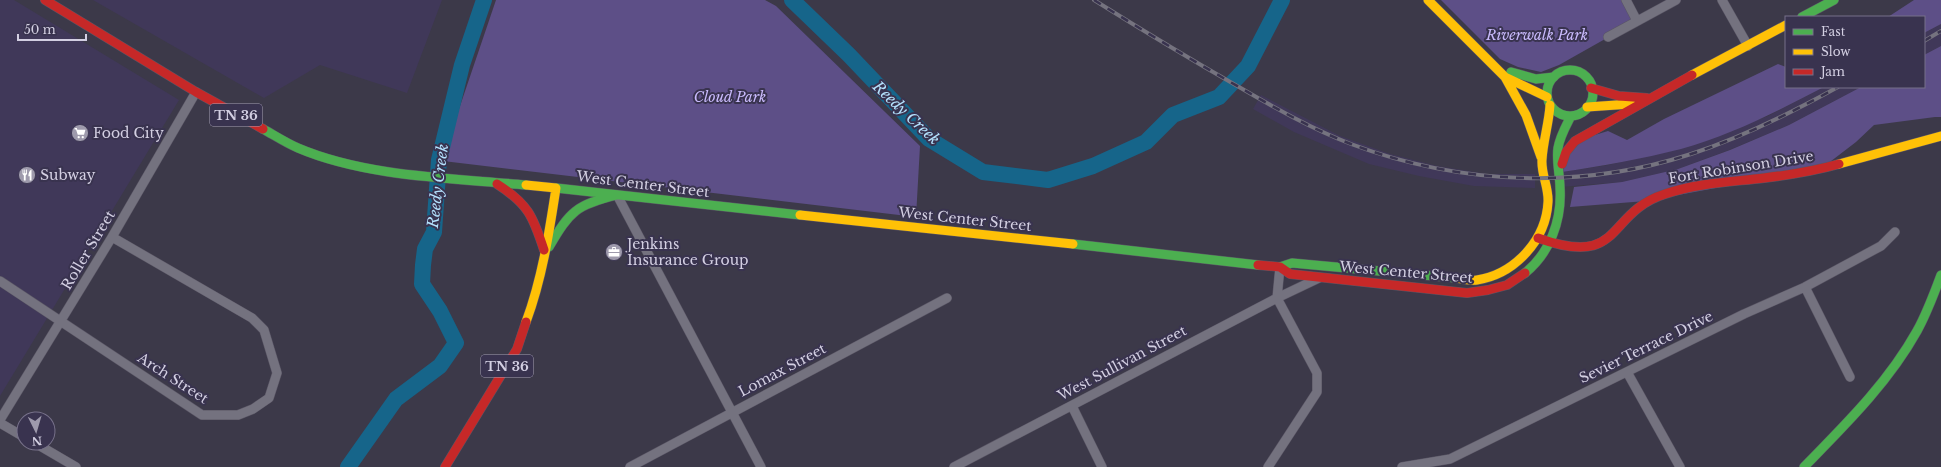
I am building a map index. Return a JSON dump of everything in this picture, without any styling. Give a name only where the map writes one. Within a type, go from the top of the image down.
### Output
[{"type":"main road","name":"West Center Street","points":[[45,0],[196,92],[297,148],[337,162],[380,171],[493,181],[1280,267],[1292,263],[1476,280],[1487,278],[1513,265],[1526,253],[1538,238],[1546,215],[1548,202],[1542,160],[1550,117],[1548,101]]},
{"type":"main road","points":[[1428,0],[1489,62],[1505,77],[1548,101],[1559,113],[1570,116],[1579,114],[1587,107],[1592,98],[1591,88],[1587,79],[1581,74],[1573,71],[1564,71],[1554,77],[1536,79],[1508,71],[1489,62]]},
{"type":"main road","points":[[1804,16],[1834,0]]},
{"type":"main road","points":[[1560,170],[1566,152],[1576,141],[1645,101],[1785,26]]},
{"type":"main road","points":[[1505,77],[1526,115],[1542,160]]},
{"type":"main road","points":[[1548,101],[1547,88],[1554,77]]},
{"type":"main road","points":[[1591,88],[1616,97],[1645,101]]},
{"type":"main road","points":[[1587,107],[1645,101]]},
{"type":"main road","name":"West Center Street","points":[[1280,267],[1290,274],[1451,292],[1475,293],[1495,289],[1516,280],[1538,261],[1550,243],[1556,227],[1560,208],[1560,170],[1558,151],[1560,139],[1570,116]]},
{"type":"main road","name":"Fort Robinson Drive","points":[[1538,238],[1550,243],[1588,247],[1604,242],[1646,201],[1689,186],[1797,174],[1941,136]]},
{"type":"main road","points":[[493,181],[515,194],[531,212],[545,255]]},
{"type":"main road","name":"TN 36","points":[[445,467],[491,394],[517,349],[535,298],[545,255],[556,188]]},
{"type":"main road","points":[[545,255],[570,213],[591,201],[617,195]]},
{"type":"main road","points":[[1804,467],[1862,408],[1903,356],[1922,323],[1935,295],[1941,275]]},
{"type":"street","points":[[1626,0],[1637,21]]},
{"type":"street","points":[[1608,37],[1676,0]]},
{"type":"street","points":[[1722,0],[1748,46]]},
{"type":"street","name":"Roller Street","points":[[0,421],[112,237],[196,92]]},
{"type":"street","points":[[617,195],[761,467]]},
{"type":"street","name":"Sevier Terrace Drive","points":[[1402,467],[1452,463],[1627,372],[1805,286],[1881,246],[1895,232]]},
{"type":"street","name":"Arch Street","points":[[0,281],[61,320],[202,415],[238,415],[253,410],[269,398],[277,373],[264,330],[252,318],[112,237]]},
{"type":"street","points":[[1268,467],[1317,392],[1317,373],[1276,298],[1280,267]]},
{"type":"street","name":"West Sullivan Street","points":[[954,467],[1276,298],[1320,278]]},
{"type":"street","points":[[1805,286],[1850,377]]},
{"type":"street","name":"Lomax Street","points":[[630,467],[947,298]]},
{"type":"street","points":[[1627,372],[1680,467]]},
{"type":"street","points":[[1072,406],[1102,467]]},
{"type":"street","points":[[0,421],[16,432]]},
{"type":"street","points":[[49,451],[76,467]]},
{"type":"shaded area","points":[[0,0],[14,0],[179,100],[0,396]]},
{"type":"shaded area","points":[[93,0],[442,0],[407,93],[320,65],[264,98]]},
{"type":"shaded area","points":[[1941,24],[1941,46],[1925,54],[1925,32]]},
{"type":"shaded area","points":[[1822,88],[1859,88],[1789,125],[1678,169],[1622,182],[1560,187],[1562,172],[1608,165],[1682,148],[1768,116]]},
{"type":"shaded area","points":[[1261,95],[1340,136],[1390,154],[1437,166],[1487,174],[1535,174],[1535,188],[1474,186],[1419,176],[1369,164],[1294,132],[1253,109]]},
{"type":"green space","name":"Cloud Park","points":[[496,0],[765,0],[776,6],[920,146],[916,217],[443,161]]},
{"type":"green space","name":"Riverwalk Park","points":[[1441,0],[1626,0],[1637,21],[1559,65],[1541,72],[1518,67],[1500,59]]},
{"type":"green space","points":[[1914,0],[1941,0],[1941,24],[1925,32],[1925,16],[1890,16]]},
{"type":"green space","points":[[1941,46],[1941,117],[1874,125],[1856,142],[1822,168],[1646,201],[1570,207],[1574,187],[1622,182],[1678,169],[1730,150],[1789,125],[1859,88],[1925,88],[1925,54]]},
{"type":"green space","points":[[1778,64],[1785,67],[1785,88],[1822,88],[1754,122],[1700,143],[1637,159],[1562,172],[1575,141],[1608,131],[1627,140],[1664,119]]},
{"type":"waterway","name":"Reedy Creek","points":[[348,467],[396,399],[440,366],[456,343],[440,311],[422,284],[423,265],[425,249],[434,232],[439,160],[462,65],[484,0]]},
{"type":"waterway","name":"Reedy Creek","points":[[792,0],[849,55],[929,139],[983,172],[1048,180],[1093,166],[1146,142],[1173,115],[1219,97],[1248,66],[1282,0]]},
{"type":"railway","points":[[1094,0],[1253,95],[1322,132],[1392,158],[1435,168],[1477,175],[1521,178],[1564,177],[1607,173],[1649,166],[1691,154],[1729,140],[1785,115],[1836,88]]},
{"type":"railway","points":[[1925,40],[1941,31]]},
{"type":"traffic: fast","points":[[1804,16],[1834,0]]},
{"type":"traffic: fast","points":[[1570,70],[1583,74],[1589,80],[1593,93],[1589,106],[1583,112],[1570,116],[1557,112],[1551,106],[1547,93],[1551,80],[1557,74],[1570,70]]},
{"type":"traffic: fast","points":[[1511,72],[1536,79],[1554,77]]},
{"type":"traffic: fast","points":[[1525,273],[1541,256],[1553,235],[1559,212],[1560,200],[1560,183],[1557,158],[1558,148],[1571,116]]},
{"type":"traffic: fast","points":[[263,129],[298,148],[324,158],[352,165],[410,175],[526,185]]},
{"type":"traffic: fast","points":[[556,188],[800,215]]},
{"type":"traffic: fast","points":[[549,247],[563,225],[576,211],[592,202],[617,195]]},
{"type":"traffic: fast","points":[[1073,244],[1258,265]]},
{"type":"traffic: fast","points":[[1280,267],[1292,263],[1456,278]]},
{"type":"traffic: fast","points":[[1804,467],[1865,403],[1906,350],[1921,324],[1941,275]]},
{"type":"traffic: slow","points":[[1428,0],[1505,77],[1547,97]]},
{"type":"traffic: slow","points":[[1692,75],[1785,26]]},
{"type":"traffic: slow","points":[[1505,77],[1526,115],[1541,157]]},
{"type":"traffic: slow","points":[[1587,107],[1631,104]]},
{"type":"traffic: slow","points":[[1456,278],[1477,280],[1504,271],[1516,263],[1535,242],[1546,216],[1548,202],[1542,160],[1550,105]]},
{"type":"traffic: slow","points":[[1839,164],[1941,136]]},
{"type":"traffic: slow","points":[[526,185],[556,188],[541,273],[526,322]]},
{"type":"traffic: slow","points":[[800,215],[1073,244]]},
{"type":"traffic: jam","points":[[45,0],[196,92],[263,129]]},
{"type":"traffic: jam","points":[[1562,164],[1566,152],[1575,141],[1692,75]]},
{"type":"traffic: jam","points":[[1591,88],[1619,96],[1647,98]]},
{"type":"traffic: jam","points":[[1538,238],[1566,246],[1586,247],[1600,243],[1611,235],[1632,213],[1646,203],[1677,190],[1701,185],[1792,174],[1839,164]]},
{"type":"traffic: jam","points":[[497,184],[516,198],[528,212],[544,250]]},
{"type":"traffic: jam","points":[[1258,265],[1280,267],[1290,274],[1467,293],[1507,285],[1525,273]]},
{"type":"traffic: jam","points":[[445,467],[517,349],[526,322]]},
{"type":"place","name":"Food City","points":[[80,133]]},
{"type":"place","name":"Subway","points":[[27,175]]},
{"type":"place","name":"Jenkins Insurance Group","points":[[614,252]]}]
